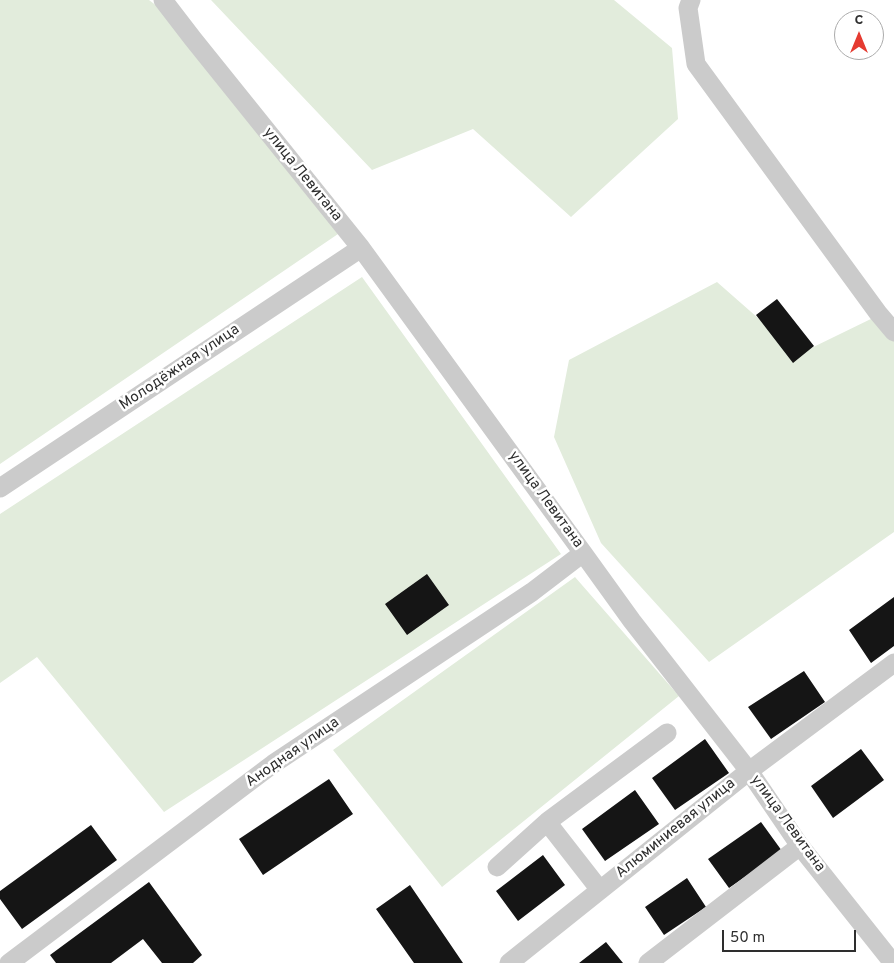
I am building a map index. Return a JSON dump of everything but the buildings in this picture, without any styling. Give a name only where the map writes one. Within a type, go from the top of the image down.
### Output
[{"type":"street","name":"улица Левитана","points":[[163,0],[361,248],[632,622],[749,771],[800,846],[893,963]]},
{"type":"street","points":[[691,0],[688,8],[696,64],[878,313],[894,332]]},
{"type":"street","name":"Молодёжная улица","points":[[0,488],[361,248]]},
{"type":"street","name":"Анодная улица","points":[[9,963],[273,764],[532,592],[583,552]]},
{"type":"street","name":"Алюминиевая улица","points":[[509,963],[749,771],[894,663]]},
{"type":"street","points":[[497,866],[547,822],[667,733]]},
{"type":"street","points":[[547,822],[600,890]]},
{"type":"street","points":[[648,963],[800,846]]},
{"type":"green space","points":[[0,0],[149,0],[170,16],[338,234],[0,464]]},
{"type":"green space","points":[[211,0],[614,0],[672,48],[678,119],[571,217],[473,129],[372,170]]},
{"type":"green space","points":[[362,277],[561,554],[164,812],[37,657],[0,683],[0,514]]},
{"type":"green space","points":[[717,282],[799,354],[877,316],[894,336],[894,532],[709,662],[601,543],[554,437],[569,360]]},
{"type":"green space","points":[[575,577],[679,696],[442,887],[333,750]]}]
